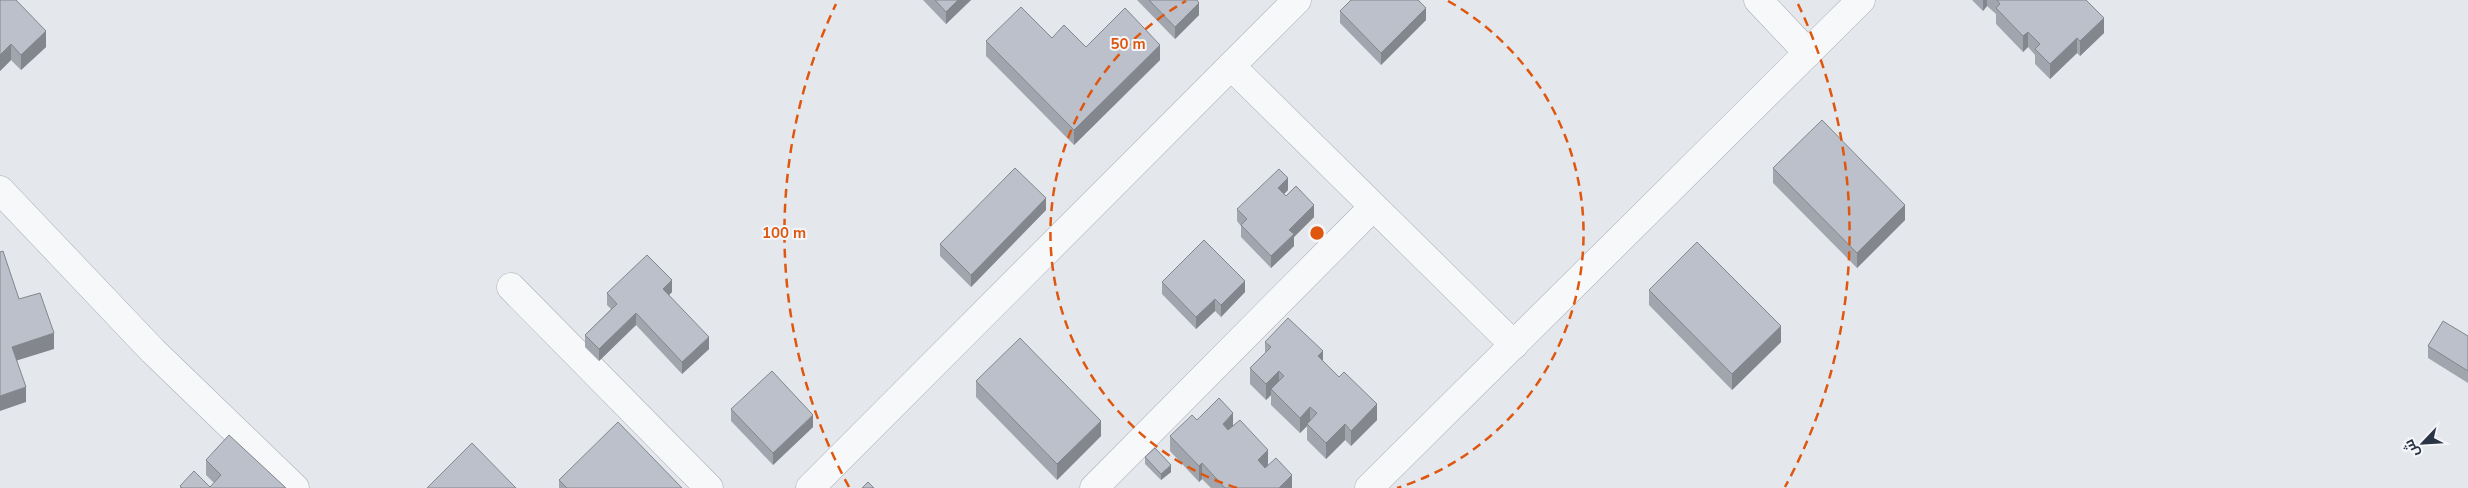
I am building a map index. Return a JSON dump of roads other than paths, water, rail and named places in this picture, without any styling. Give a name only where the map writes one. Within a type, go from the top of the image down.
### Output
[{"type":"street","points":[[810,488],[1297,0]]},
{"type":"street","points":[[1758,0],[1808,53]]},
{"type":"street","points":[[1369,488],[1862,0]]},
{"type":"street","points":[[1231,66],[1514,345]]},
{"type":"street","points":[[0,190],[153,351],[295,488]]},
{"type":"street","points":[[1094,488],[1374,207]]},
{"type":"street","points":[[511,288],[709,488]]}]
